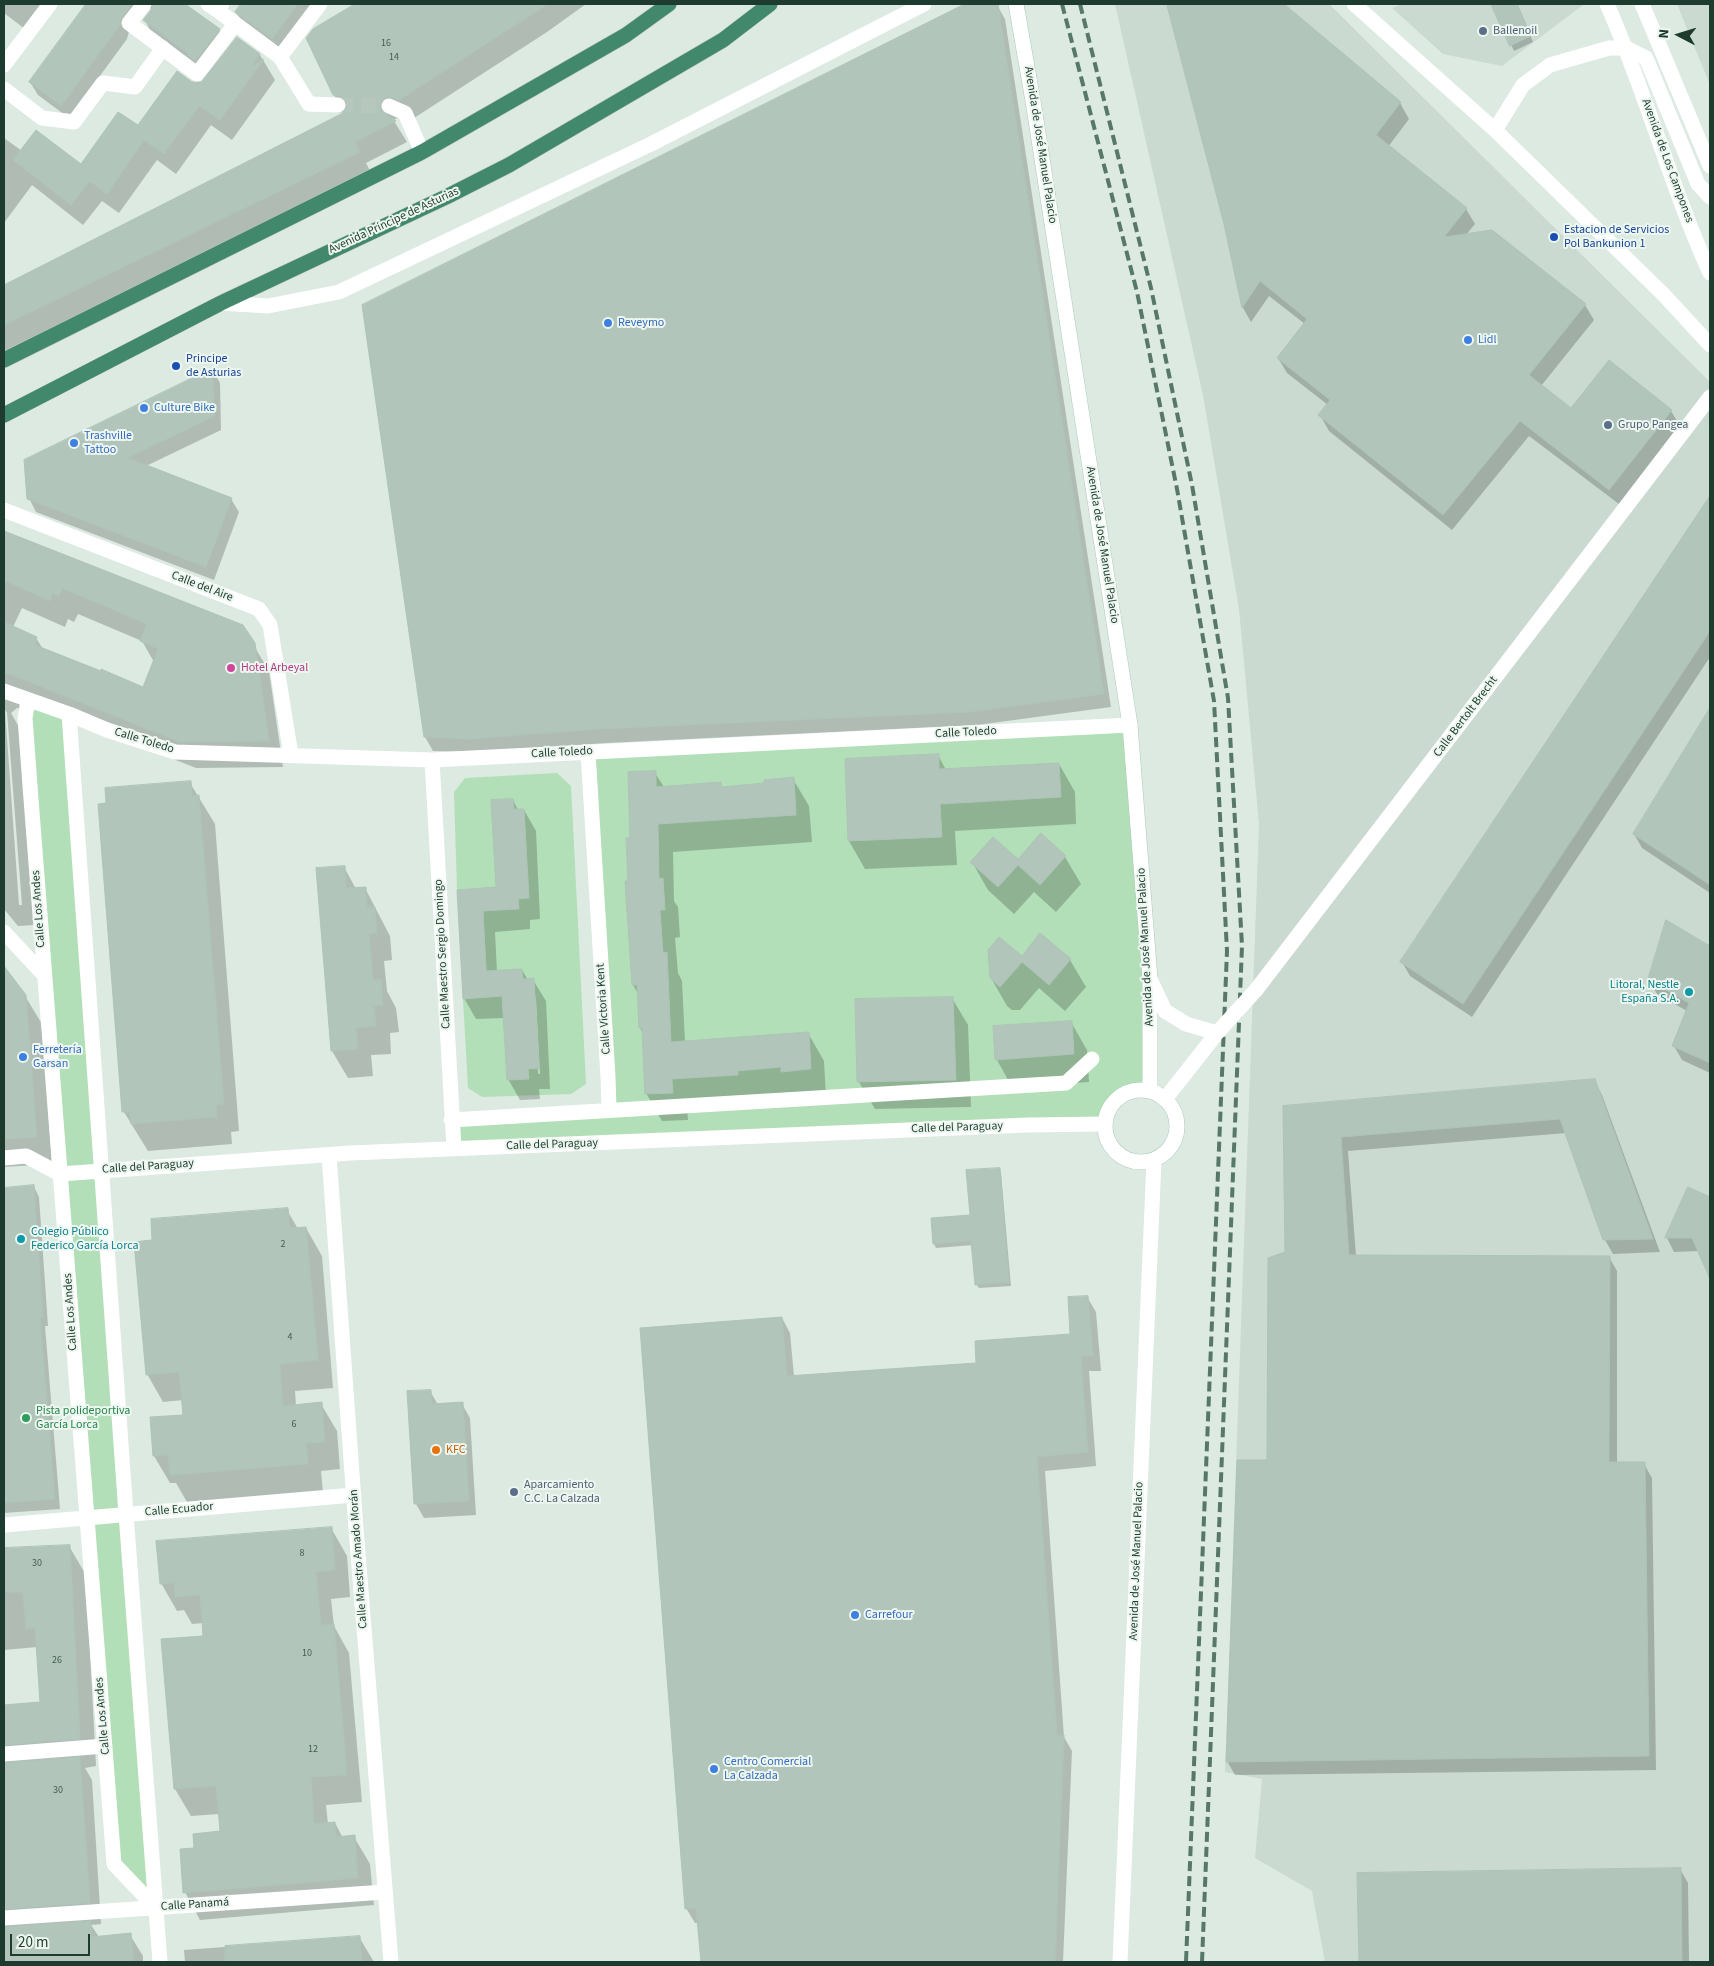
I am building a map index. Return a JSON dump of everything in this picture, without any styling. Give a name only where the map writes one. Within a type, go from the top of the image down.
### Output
[{"type":"highway","points":[[4,360],[422,152],[626,35],[668,4]]},
{"type":"highway","name":"Avenida Príncipe de Asturias","points":[[4,415],[220,303],[446,197],[509,165],[723,40],[770,4]]},
{"type":"street","points":[[4,65],[50,4]]},
{"type":"street","points":[[144,4],[129,23],[197,74],[235,24]]},
{"type":"street","points":[[280,57],[320,4]]},
{"type":"street","points":[[220,303],[268,306],[339,292],[650,144],[924,4]]},
{"type":"street","name":"Avenida de José Manuel Palacio","points":[[1016,4],[1130,725],[1150,979],[1150,1090]]},
{"type":"street","points":[[1354,4],[1496,130],[1663,294],[1710,345]]},
{"type":"street","name":"Avenida de Los Campones","points":[[1607,4],[1626,48],[1695,240],[1710,273]]},
{"type":"street","points":[[1642,4],[1710,166]]},
{"type":"street","points":[[215,6],[235,24],[280,57],[310,104],[338,105]]},
{"type":"street","points":[[4,89],[42,118],[74,122],[103,83],[135,87],[163,48]]},
{"type":"street","points":[[1496,130],[1523,86],[1550,65],[1608,48],[1626,48]]},
{"type":"street","name":"Avenida de Los Campones","points":[[1626,48],[1646,58],[1698,184],[1710,197]]},
{"type":"street","points":[[389,106],[405,112],[422,152]]},
{"type":"street","name":"Calle Bertolt Brecht","points":[[1165,1099],[1217,1033],[1256,990],[1710,397]]},
{"type":"street","name":"Calle del Aire","points":[[4,510],[259,609],[270,626],[291,755]]},
{"type":"street","name":"Calle Toledo","points":[[4,691],[69,714],[107,730],[175,752],[432,760],[1130,725]]},
{"type":"street","name":"Calle Los Andes","points":[[28,701],[25,718],[44,975],[114,1864],[156,1908]]},
{"type":"street","points":[[69,714],[160,1962]]},
{"type":"street","name":"Calle Victoria Kent","points":[[588,752],[608,1077],[608,1109]]},
{"type":"street","name":"Calle Maestro Sergio Domingo","points":[[432,760],[454,1148]]},
{"type":"street","points":[[4,932],[44,975]]},
{"type":"street","points":[[1150,979],[1164,1011],[1186,1024],[1217,1033]]},
{"type":"street","points":[[451,1120],[608,1109],[1066,1083],[1092,1059]]},
{"type":"street","points":[[1140,1089],[1150,1090],[1165,1099],[1175,1114],[1177,1123],[1174,1142],[1154,1160],[1136,1162],[1119,1155],[1108,1141],[1105,1124],[1109,1107],[1122,1094],[1140,1089]]},
{"type":"street","name":"Calle del Paraguay","points":[[60,1174],[454,1148],[1028,1125],[1105,1124]]},
{"type":"street","name":"Calle Maestro Amado Morán","points":[[329,1155],[391,1962]]},
{"type":"street","points":[[4,1158],[26,1156],[60,1174]]},
{"type":"street","name":"Avenida de José Manuel Palacio","points":[[1120,1962],[1154,1160]]},
{"type":"street","name":"Calle Ecuador","points":[[4,1524],[354,1495]]},
{"type":"street","points":[[4,1754],[105,1746]]},
{"type":"street","name":"Calle Panamá","points":[[4,1918],[385,1892]]},
{"type":"shaded area","points":[[1115,4],[1329,4],[1710,382],[1710,1962],[1325,1962],[1312,1891],[1255,1858],[1262,1779],[1225,1772],[1259,824],[1239,609],[1203,395]]},
{"type":"shaded area","name":"Ballenoil","points":[[1403,4],[1583,5],[1502,66],[1443,54],[1392,8]]},
{"type":"shaded area","points":[[1677,4],[1710,4],[1710,85]]},
{"type":"green space","points":[[28,701],[69,714],[156,1908],[114,1864]]},
{"type":"green space","points":[[1130,725],[1150,1090],[1133,1090],[1120,1096],[1110,1107],[1105,1124],[454,1148],[451,1120],[608,1109],[588,752]]},
{"type":"green space","points":[[557,773],[571,786],[586,1084],[571,1094],[482,1097],[468,1088],[463,999],[488,997],[482,888],[457,890],[454,792],[465,778]]},
{"type":"building","points":[[86,4],[132,4],[121,18],[120,25],[61,106],[29,82]]},
{"type":"building","points":[[153,4],[185,4],[220,29],[195,61],[189,54],[143,20]]},
{"type":"building","points":[[241,4],[298,4],[272,39],[235,12]]},
{"type":"building","points":[[355,4],[548,4],[399,100],[388,97],[383,99],[380,107],[381,111],[396,121],[355,142],[360,152],[4,325],[4,285],[343,113],[346,110],[346,101],[343,97],[333,95],[306,38],[313,29]]},
{"type":"building","points":[[965,4],[998,4],[1104,694],[969,712],[598,729],[469,739],[424,737],[362,305]]},
{"type":"building","points":[[1167,4],[1284,4],[1401,102],[1376,135],[1467,208],[1444,237],[1492,230],[1586,304],[1529,375],[1571,408],[1609,360],[1672,410],[1609,490],[1520,421],[1443,515],[1318,415],[1330,400],[1277,358],[1307,319],[1260,281],[1242,308],[1224,224]]},
{"type":"building","points":[[1491,4],[1517,4],[1531,36],[1510,46]]},
{"type":"building","points":[[237,37],[260,54],[251,67],[264,59],[220,120],[199,106],[164,154],[144,140],[107,194],[90,181],[71,205],[13,160],[36,130],[81,164],[118,112],[138,125],[177,71],[192,82],[201,82]]},
{"type":"building","points":[[213,368],[214,416],[128,458],[232,498],[206,567],[27,499],[24,460]]},
{"type":"building","points":[[1710,496],[1710,631],[1463,1004],[1400,962]]},
{"type":"building","points":[[4,531],[243,625],[255,643],[269,741],[180,742],[4,672],[4,622],[37,637],[35,645],[101,671],[101,669],[143,687],[158,649],[140,641],[147,624],[62,588],[59,596],[53,593],[50,601],[4,580]]},
{"type":"building","points":[[1710,708],[1710,885],[1633,834]]},
{"type":"building","points":[[939,754],[939,769],[1059,763],[1061,797],[940,804],[942,837],[848,841],[845,759]]},
{"type":"building","points":[[656,771],[656,787],[721,782],[722,787],[764,783],[764,780],[794,777],[796,815],[658,824],[659,879],[663,878],[665,910],[660,910],[663,953],[667,952],[671,1042],[809,1032],[811,1069],[781,1072],[781,1067],[738,1071],[738,1075],[672,1079],[673,1093],[645,1094],[642,1028],[639,1028],[637,985],[632,985],[625,881],[628,881],[626,838],[630,838],[628,772]]},
{"type":"building","points":[[191,781],[192,796],[199,795],[224,1104],[216,1104],[217,1117],[131,1124],[130,1112],[122,1112],[98,804],[106,803],[105,788]]},
{"type":"building","points":[[513,799],[514,809],[524,809],[529,898],[518,899],[519,909],[483,911],[486,971],[522,969],[523,979],[534,978],[539,1068],[528,1069],[529,1079],[507,1080],[502,996],[463,999],[457,890],[496,887],[491,800]]},
{"type":"building","points":[[1041,833],[1066,856],[1040,885],[1018,865],[998,887],[970,862],[993,837],[1018,859]]},
{"type":"building","points":[[345,866],[346,888],[366,887],[367,907],[375,907],[377,933],[369,934],[373,980],[381,979],[383,1005],[374,1006],[376,1026],[356,1028],[358,1049],[331,1051],[316,868]]},
{"type":"building","name":"Litoral, Nestle España S.A.","points":[[1666,920],[1710,946],[1710,1063],[1672,1046],[1689,1003],[1648,980]]},
{"type":"building","points":[[1040,933],[1071,959],[1049,985],[1022,962],[1000,987],[990,978],[988,950],[999,937],[1022,956]]},
{"type":"building","points":[[4,966],[26,995],[37,1137],[4,1139]]},
{"type":"building","points":[[953,997],[956,1080],[857,1082],[855,999]]},
{"type":"building","points":[[1072,1021],[1074,1054],[995,1060],[993,1026]]},
{"type":"building","points":[[1595,1079],[1653,1239],[1603,1240],[1560,1119],[1341,1137],[1349,1255],[1610,1256],[1609,1462],[1645,1462],[1649,1756],[1226,1762],[1237,1460],[1267,1460],[1268,1258],[1285,1252],[1283,1106]]},
{"type":"building","points":[[1000,1168],[1009,1282],[975,1285],[971,1241],[933,1244],[931,1218],[970,1215],[966,1170]]},
{"type":"building","points":[[34,1185],[43,1317],[40,1317],[55,1499],[4,1503],[4,1188]]},
{"type":"building","points":[[1688,1187],[1710,1197],[1710,1279],[1692,1238],[1665,1238]]},
{"type":"building","points":[[288,1208],[290,1228],[306,1227],[318,1360],[280,1364],[283,1406],[322,1402],[325,1442],[306,1443],[308,1464],[170,1475],[168,1455],[153,1456],[150,1417],[183,1415],[179,1372],[146,1375],[134,1242],[152,1240],[151,1219]]},
{"type":"building","name":"Carrefour","points":[[1088,1296],[1093,1356],[1081,1356],[1088,1452],[1037,1457],[1057,1735],[1064,1735],[1055,1962],[701,1962],[696,1908],[685,1909],[640,1328],[782,1317],[787,1376],[976,1363],[975,1341],[1070,1334],[1068,1297]]},
{"type":"building","points":[[431,1390],[432,1404],[463,1402],[469,1501],[414,1504],[407,1391]]},
{"type":"building","points":[[332,1527],[335,1570],[316,1572],[321,1625],[334,1624],[347,1775],[311,1777],[314,1824],[335,1822],[336,1837],[355,1835],[358,1878],[183,1893],[180,1849],[194,1848],[193,1834],[220,1831],[216,1786],[174,1789],[161,1639],[203,1636],[200,1595],[175,1597],[174,1583],[160,1584],[156,1541]]},
{"type":"building","points":[[70,1545],[80,1736],[79,1739],[4,1745],[4,1705],[40,1702],[35,1628],[26,1629],[23,1592],[4,1592],[4,1548]]},
{"type":"building","points":[[80,1757],[90,1903],[4,1909],[4,1763]]},
{"type":"building","points":[[1681,1868],[1682,1962],[1359,1962],[1357,1873]]},
{"type":"building","points":[[91,1921],[92,1937],[131,1933],[134,1962],[4,1962],[4,1927]]},
{"type":"building","points":[[360,1936],[362,1962],[225,1962],[225,1946]]},
{"type":"tunnel","points":[[338,105],[389,106]]},
{"type":"railway","points":[[1062,4],[1137,292],[1177,489],[1214,701],[1227,951],[1186,1962]]},
{"type":"railway","points":[[1080,4],[1151,288],[1192,485],[1228,698],[1242,946],[1202,1962]]},
{"type":"place","name":"Ballenoil","points":[[1483,31]]},
{"type":"place","name":"Estacion de Servicios Pol Bankunion 1","points":[[1554,237]]},
{"type":"place","name":"Reveymo","points":[[608,323]]},
{"type":"place","name":"Lidl","points":[[1468,340]]},
{"type":"place","name":"Principe de Asturias","points":[[176,366]]},
{"type":"place","name":"Culture Bike","points":[[144,408]]},
{"type":"place","name":"Grupo Pangea","points":[[1608,425]]},
{"type":"place","name":"Trashville Tattoo","points":[[74,443]]},
{"type":"place","name":"Hotel Arbeyal","points":[[231,668]]},
{"type":"place","name":"Litoral, Nestle España S.A.","points":[[1689,992]]},
{"type":"place","name":"Ferretería Garsan","points":[[23,1057]]},
{"type":"place","name":"Colegio Público Federico García Lorca","points":[[21,1239]]},
{"type":"place","name":"Pista polideportiva García Lorca","points":[[26,1418]]},
{"type":"place","name":"KFC","points":[[436,1450]]},
{"type":"place","name":"Aparcamiento C.C. La Calzada","points":[[514,1492]]},
{"type":"place","name":"Carrefour","points":[[855,1615]]},
{"type":"place","name":"Centro Comercial La Calzada","points":[[714,1769]]}]
